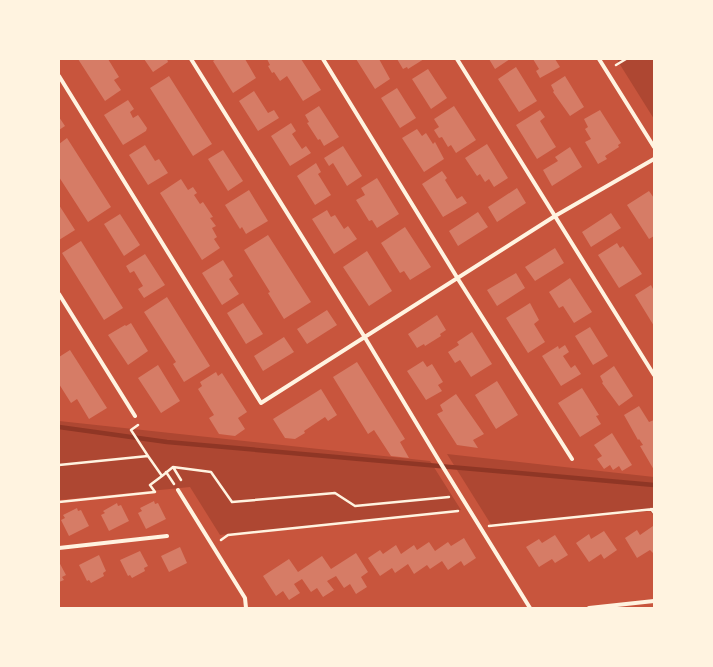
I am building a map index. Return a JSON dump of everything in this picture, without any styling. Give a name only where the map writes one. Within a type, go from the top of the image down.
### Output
[{"type":"street","points":[[191,59],[364,336],[530,608]]},
{"type":"street","points":[[323,59],[458,279],[572,459]]},
{"type":"street","points":[[456,59],[654,375]]},
{"type":"street","points":[[599,59],[654,146]]},
{"type":"street","points":[[59,76],[261,403],[364,336],[458,279],[555,216],[654,159]]},
{"type":"street","points":[[59,294],[135,416]]},
{"type":"street","points":[[178,490],[245,598],[246,608]]},
{"type":"street","points":[[59,548],[167,536]]},
{"type":"street","points":[[589,608],[654,601]]},
{"type":"path","points":[[616,65],[626,59]]},
{"type":"path","points":[[133,433],[162,476]]},
{"type":"path","points":[[59,465],[148,456]]},
{"type":"path","points":[[173,467],[182,481]]},
{"type":"path","points":[[59,502],[155,492],[150,485],[173,467],[211,472],[232,502],[335,493],[355,506],[449,497],[458,491]]},
{"type":"path","points":[[449,497],[452,502]]},
{"type":"path","points":[[216,534],[220,541],[228,535],[458,511],[455,506]]},
{"type":"path","points":[[488,526],[653,509],[654,513]]},
{"type":"shaded area","points":[[617,59],[654,59],[654,119],[619,63]]},
{"type":"shaded area","points":[[59,421],[430,461],[461,510],[220,535],[190,487],[59,500]]},
{"type":"shaded area","points":[[447,454],[654,477],[654,516],[650,511],[492,526]]},
{"type":"building","points":[[78,59],[108,59],[119,77],[114,80],[121,90],[105,101]]},
{"type":"building","points":[[144,59],[167,59],[168,62],[153,72]]},
{"type":"building","points":[[216,59],[245,59],[256,78],[233,93],[213,61]]},
{"type":"building","points":[[267,59],[301,59],[321,90],[303,101],[287,76],[280,81],[274,72],[272,73],[268,66],[270,65]]},
{"type":"building","points":[[356,59],[379,59],[390,79],[375,89]]},
{"type":"building","points":[[397,59],[424,59],[408,69],[407,67],[403,69]]},
{"type":"building","points":[[489,59],[510,59],[495,69]]},
{"type":"building","points":[[533,59],[555,59],[560,67],[540,78],[536,71],[539,69]]},
{"type":"building","points":[[516,67],[537,101],[519,112],[498,79]]},
{"type":"building","points":[[428,69],[447,98],[431,109],[412,79]]},
{"type":"building","points":[[169,76],[212,144],[193,156],[150,88]]},
{"type":"building","points":[[565,76],[584,107],[570,116],[553,92],[554,91],[551,85]]},
{"type":"building","points":[[397,88],[416,118],[400,128],[381,98]]},
{"type":"building","points":[[254,91],[268,113],[274,110],[279,118],[258,131],[239,101]]},
{"type":"building","points":[[128,100],[134,109],[130,112],[133,118],[138,115],[147,128],[146,131],[123,145],[104,115]]},
{"type":"building","points":[[319,106],[339,137],[324,146],[320,139],[318,140],[307,123],[309,122],[305,115]]},
{"type":"building","points":[[454,106],[476,140],[456,153],[451,145],[448,147],[442,137],[439,138],[434,130],[439,127],[434,119]]},
{"type":"building","points":[[540,110],[545,117],[540,121],[556,147],[537,159],[516,125]]},
{"type":"building","points":[[600,110],[621,143],[618,145],[619,147],[605,156],[607,159],[598,164],[585,142],[591,139],[585,129],[588,127],[584,119]]},
{"type":"building","points":[[59,117],[65,126],[59,130]]},
{"type":"building","points":[[291,123],[296,131],[292,134],[302,149],[306,146],[311,153],[290,166],[271,136]]},
{"type":"building","points":[[417,129],[422,136],[426,133],[433,144],[435,142],[444,159],[424,172],[402,138]]},
{"type":"building","points":[[67,138],[111,207],[88,222],[59,177],[59,144]]},
{"type":"building","points":[[487,144],[508,178],[494,187],[489,179],[485,182],[480,174],[477,176],[465,158]]},
{"type":"building","points":[[145,145],[155,161],[159,159],[168,173],[148,185],[129,155]]},
{"type":"building","points":[[343,146],[362,176],[347,186],[333,163],[329,166],[324,158]]},
{"type":"building","points":[[570,147],[582,167],[552,186],[543,170],[558,161],[555,157]]},
{"type":"building","points":[[223,150],[243,181],[228,191],[208,159]]},
{"type":"building","points":[[316,163],[321,172],[318,174],[331,195],[315,205],[297,176]]},
{"type":"building","points":[[442,171],[447,178],[445,180],[457,199],[462,196],[467,203],[443,217],[422,184]]},
{"type":"building","points":[[377,178],[399,214],[377,228],[372,220],[369,221],[356,200],[365,195],[361,188]]},
{"type":"building","points":[[181,179],[188,190],[193,187],[197,193],[194,195],[200,204],[203,202],[213,217],[210,218],[216,226],[212,228],[217,237],[214,239],[220,248],[202,260],[160,193]]},
{"type":"building","points":[[517,188],[526,203],[497,222],[488,207]]},
{"type":"building","points":[[249,190],[268,221],[246,234],[242,227],[240,229],[225,205]]},
{"type":"building","points":[[649,191],[654,198],[654,236],[649,239],[627,205]]},
{"type":"building","points":[[59,205],[75,230],[59,240]]},
{"type":"building","points":[[327,210],[331,217],[335,215],[344,229],[348,226],[357,239],[334,254],[312,219]]},
{"type":"building","points":[[478,212],[488,227],[458,246],[449,231]]},
{"type":"building","points":[[611,213],[621,228],[591,247],[582,232]]},
{"type":"building","points":[[120,214],[140,245],[124,256],[104,224]]},
{"type":"building","points":[[405,227],[431,267],[410,280],[404,271],[400,273],[381,243]]},
{"type":"building","points":[[268,235],[311,302],[284,319],[268,293],[270,292],[244,250]]},
{"type":"building","points":[[81,241],[123,308],[104,320],[62,253]]},
{"type":"building","points":[[617,243],[620,248],[623,246],[642,274],[619,288],[598,255]]},
{"type":"building","points":[[555,248],[564,263],[535,281],[525,267]]},
{"type":"building","points":[[367,251],[392,291],[369,306],[343,267]]},
{"type":"building","points":[[145,254],[165,285],[144,298],[138,289],[143,286],[134,271],[130,273],[126,266]]},
{"type":"building","points":[[223,260],[233,276],[229,279],[239,294],[222,305],[202,273]]},
{"type":"building","points":[[516,273],[525,288],[497,306],[487,290]]},
{"type":"building","points":[[570,278],[592,312],[574,323],[563,306],[559,308],[549,292]]},
{"type":"building","points":[[651,285],[654,291],[654,326],[635,295]]},
{"type":"building","points":[[167,297],[210,366],[184,382],[173,364],[176,362],[144,312]]},
{"type":"building","points":[[243,303],[263,334],[246,344],[227,313]]},
{"type":"building","points":[[530,303],[539,320],[534,324],[545,342],[528,353],[506,318]]},
{"type":"building","points":[[327,310],[337,325],[307,344],[297,329]]},
{"type":"building","points":[[437,315],[446,330],[440,334],[441,336],[425,346],[424,344],[417,348],[408,334]]},
{"type":"building","points":[[131,323],[148,351],[128,365],[108,335]]},
{"type":"building","points":[[590,327],[608,356],[593,365],[575,336]]},
{"type":"building","points":[[472,332],[492,364],[471,377],[460,360],[455,363],[448,352],[459,345],[457,342]]},
{"type":"building","points":[[284,337],[294,352],[263,371],[254,356]]},
{"type":"building","points":[[565,345],[569,352],[563,356],[571,368],[575,365],[581,374],[561,386],[542,356],[558,346],[559,349]]},
{"type":"building","points":[[70,350],[107,408],[89,419],[77,399],[71,403],[59,384],[59,357]]},
{"type":"building","points":[[423,361],[427,367],[432,364],[443,382],[438,385],[442,391],[426,400],[407,371]]},
{"type":"building","points":[[357,362],[405,439],[400,442],[409,458],[391,456],[374,430],[368,434],[333,377]]},
{"type":"building","points":[[158,365],[180,401],[161,413],[138,378]]},
{"type":"building","points":[[614,366],[633,396],[619,406],[602,383],[603,382],[600,376]]},
{"type":"building","points":[[216,372],[218,376],[222,373],[247,412],[238,418],[245,429],[235,436],[219,434],[209,418],[214,415],[198,389],[202,386],[200,382]]},
{"type":"building","points":[[497,381],[518,415],[496,429],[475,395]]},
{"type":"building","points":[[582,388],[599,415],[596,416],[601,424],[580,437],[558,403]]},
{"type":"building","points":[[321,389],[337,415],[328,421],[325,417],[295,439],[285,438],[273,419]]},
{"type":"building","points":[[456,394],[484,434],[473,440],[478,448],[457,445],[437,414],[443,411],[440,405]]},
{"type":"building","points":[[639,406],[649,422],[654,420],[654,470],[640,446],[643,445],[639,439],[638,440],[624,415]]},
{"type":"building","points":[[612,433],[632,465],[622,471],[619,466],[613,470],[610,465],[604,469],[597,459],[602,456],[594,445]]},
{"type":"building","points":[[154,501],[155,504],[158,503],[166,519],[146,529],[138,513],[142,511],[140,508]]},
{"type":"building","points":[[117,503],[118,506],[121,505],[129,521],[109,531],[101,515],[105,513],[103,511]]},
{"type":"building","points":[[77,508],[78,511],[81,510],[89,526],[69,536],[61,520],[65,518],[63,515]]},
{"type":"building","points":[[653,526],[654,554],[650,550],[637,558],[625,538],[637,530],[640,535]]},
{"type":"building","points":[[604,531],[617,550],[604,559],[601,554],[589,562],[576,543],[589,534],[591,539]]},
{"type":"building","points":[[555,535],[568,555],[555,563],[552,559],[539,567],[526,547],[539,539],[542,543]]},
{"type":"building","points":[[464,538],[476,558],[464,566],[461,561],[448,570],[442,561],[430,569],[427,565],[414,574],[408,564],[395,573],[392,568],[380,576],[368,558],[380,550],[383,554],[396,545],[401,554],[414,545],[417,550],[429,542],[435,551],[448,542],[451,546]]},
{"type":"building","points":[[180,547],[187,563],[169,572],[161,556]]},
{"type":"building","points":[[140,551],[148,566],[144,568],[145,571],[132,578],[130,575],[128,576],[120,560]]},
{"type":"building","points":[[356,553],[368,572],[361,577],[367,587],[356,594],[350,584],[344,588],[336,576],[327,581],[334,590],[323,597],[317,588],[311,592],[302,579],[294,584],[300,593],[289,600],[283,591],[276,596],[263,576],[289,559],[298,572],[322,556],[331,569]]},
{"type":"building","points":[[99,555],[106,571],[103,573],[104,576],[91,583],[89,580],[87,581],[79,565]]},
{"type":"building","points":[[59,562],[66,575],[62,577],[64,580],[59,582]]},
{"type":"waterway","points":[[59,427],[167,442],[654,485]]}]
